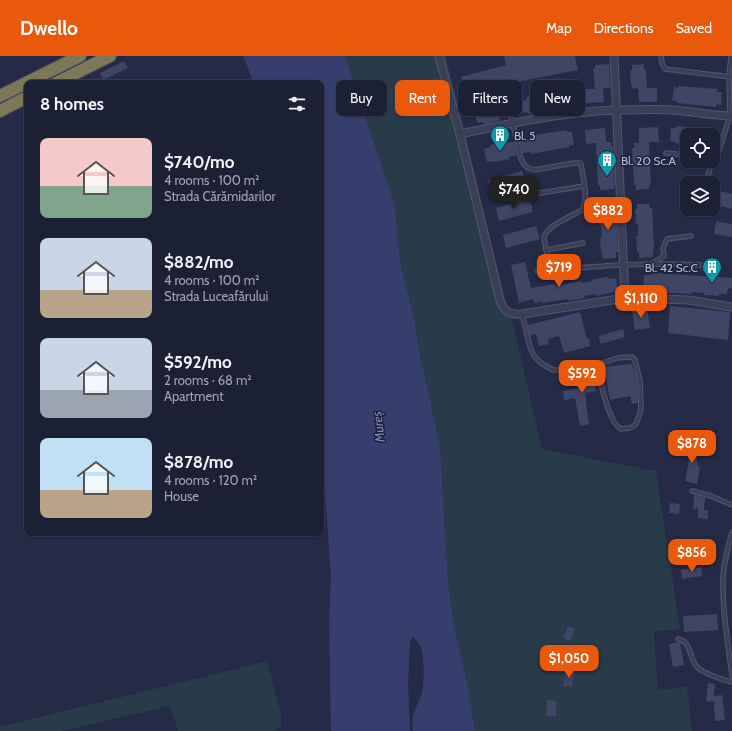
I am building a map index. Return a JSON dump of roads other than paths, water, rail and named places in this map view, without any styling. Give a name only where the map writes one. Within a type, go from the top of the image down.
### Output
[{"type":"highway","points":[[62,80],[110,56]]},
{"type":"highway","points":[[32,80],[78,57]]},
{"type":"highway","points":[[0,96],[24,84]]},
{"type":"highway","points":[[0,111],[24,99]]},
{"type":"street","points":[[439,56],[460,134],[501,305],[507,312],[522,314],[625,298],[688,300],[732,307]]},
{"type":"street","points":[[614,56],[625,298]]},
{"type":"street","points":[[460,134],[566,114],[616,110],[671,110],[731,116]]},
{"type":"lane","points":[[661,56],[663,67],[665,69],[730,77]]},
{"type":"lane","points":[[720,148],[731,116],[731,56]]},
{"type":"lane","points":[[511,116],[521,159],[528,168],[534,170],[574,163],[582,164],[585,206],[582,210],[547,230],[544,238],[550,270]]},
{"type":"lane","points":[[666,153],[680,154]]},
{"type":"lane","points":[[534,194],[584,186]]},
{"type":"lane","points":[[654,263],[664,256],[663,248],[667,239],[691,236]]},
{"type":"lane","points":[[546,250],[583,243]]},
{"type":"lane","points":[[537,271],[654,263],[685,263],[716,266]]},
{"type":"lane","points":[[522,314],[530,347],[534,356],[541,363],[553,370],[559,371],[597,365],[617,358],[632,357],[635,360],[640,381],[641,409],[635,425],[630,428],[621,429],[616,424],[604,396],[597,365]]},
{"type":"lane","points":[[692,491],[711,496],[732,505]]},
{"type":"lane","points":[[732,532],[723,577],[724,606],[732,676]]},
{"type":"lane","points":[[678,639],[684,640],[688,645],[696,666],[700,670],[732,682]]},
{"type":"water","name":"Mureș","points":[[243,56],[345,56],[353,80],[336,80],[336,116],[365,116],[395,205],[400,261],[415,323],[418,344],[440,446],[448,581],[453,621],[469,692],[475,731],[413,731],[412,720],[421,696],[424,669],[421,649],[413,637],[410,642],[408,683],[410,731],[331,731],[329,622],[331,576],[324,477],[324,80],[253,80]]},
{"type":"place","name":"Bl. 5","points":[[500,152]]},
{"type":"place","name":"Bl. 20 Sc.A","points":[[607,177]]},
{"type":"place","name":"Bl. 42 Sc.C","points":[[712,284]]}]
